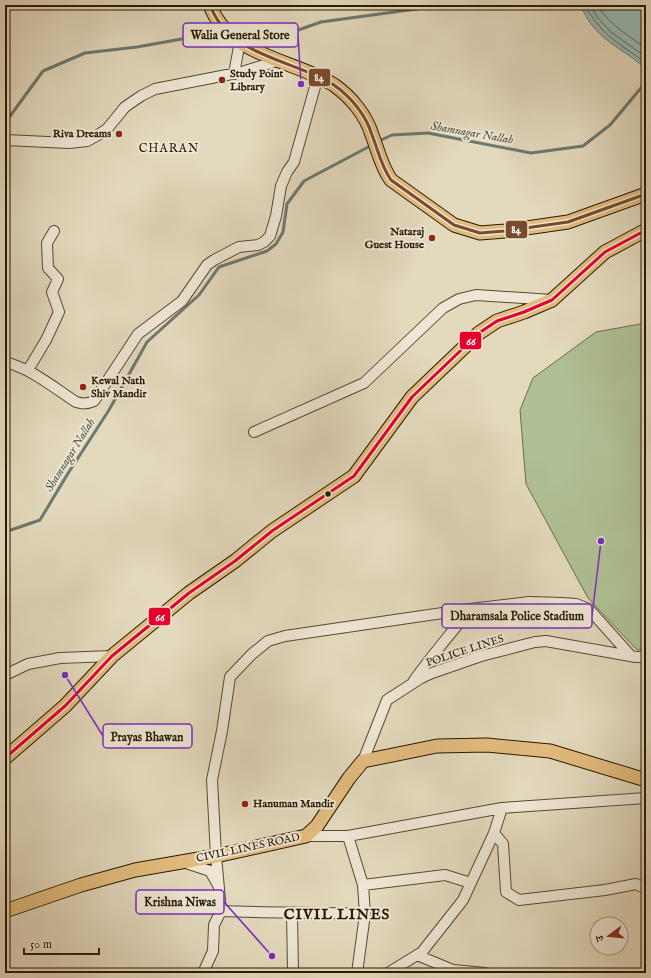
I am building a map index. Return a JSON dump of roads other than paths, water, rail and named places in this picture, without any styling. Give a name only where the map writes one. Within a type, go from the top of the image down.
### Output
[{"type":"main road","points":[[210,5],[214,14],[226,30],[241,42],[277,61],[318,76],[335,86],[354,103],[365,117],[381,161],[391,180],[454,225],[480,233],[500,232],[568,222],[646,194]]},
{"type":"main road","points":[[5,758],[65,706],[112,656],[189,594],[235,561],[272,531],[354,476],[412,397],[479,333],[496,321],[524,312],[552,300],[605,252],[646,230]]},
{"type":"main road","points":[[363,762],[437,746],[487,746],[550,750],[646,780]]},
{"type":"main road","name":"CIVIL LINES ROAD","points":[[5,910],[87,883],[135,870],[216,856],[306,836],[317,826],[349,778],[363,762]]},
{"type":"street","points":[[234,74],[241,42]]},
{"type":"street","points":[[5,140],[70,143],[87,140],[107,129],[125,107],[141,96],[155,89],[234,74],[277,61]]},
{"type":"street","points":[[5,362],[18,365],[28,370],[76,402],[89,404],[94,401],[138,334],[182,301],[207,265],[239,247],[258,245],[270,236],[276,216],[280,190],[287,172],[294,162],[318,76]]},
{"type":"street","points":[[28,370],[46,340],[59,312],[52,292],[58,279],[48,268],[47,243],[54,231]]},
{"type":"street","points":[[254,432],[364,383],[443,308],[460,299],[476,295],[552,300]]},
{"type":"street","points":[[203,973],[213,951],[214,925],[221,910],[216,856],[212,780],[222,731],[230,677],[252,654],[268,641],[285,636],[470,609],[529,602],[562,603],[576,604],[589,609],[630,655]]},
{"type":"street","points":[[410,686],[427,662],[470,609]]},
{"type":"street","name":"POLICE LINES","points":[[363,762],[387,700],[421,678],[432,673],[481,656],[535,642],[546,641],[636,657],[646,657]]},
{"type":"street","points":[[5,675],[28,664],[60,658],[112,656]]},
{"type":"street","points":[[306,836],[348,836],[502,808],[646,798]]},
{"type":"street","points":[[388,973],[422,952],[463,900],[494,833],[502,808]]},
{"type":"street","points":[[494,833],[503,844],[506,892],[519,900],[605,890],[636,884],[646,889]]},
{"type":"street","points":[[348,836],[363,885],[365,914],[357,973]]},
{"type":"street","points":[[183,862],[210,871],[219,888]]},
{"type":"street","points":[[363,885],[445,875],[471,883]]},
{"type":"street","points":[[221,910],[365,914]]},
{"type":"street","points":[[292,913],[293,971]]},
{"type":"street","points":[[417,955],[453,970],[485,973]]},
{"type":"water","points":[[580,5],[634,5],[646,11],[646,69],[603,37],[590,22]]},
{"type":"waterway","points":[[241,36],[287,34],[321,22],[431,7],[433,5]]},
{"type":"waterway","points":[[5,123],[43,71],[85,53],[137,47],[210,34],[227,44],[232,41]]},
{"type":"waterway","name":"Shamnagar Nallah","points":[[379,141],[392,135],[428,133],[531,153],[583,146],[610,125],[646,82]]},
{"type":"waterway","name":"Shamnagar Nallah","points":[[5,534],[11,530],[40,520],[109,410],[147,342],[199,295],[219,267],[267,251],[276,244],[283,232],[287,204],[304,181],[372,145]]},
{"type":"place","name":"Study Point Library","points":[[222,80]]},
{"type":"place","name":"Walia General Store","points":[[301,84]]},
{"type":"place","name":"Riva Dreams","points":[[119,134]]},
{"type":"place","name":"Nataraj Guest House","points":[[432,238]]},
{"type":"place","name":"Kewal Nath Shiv Mandir","points":[[83,387]]},
{"type":"place","name":"Dharamsala Police Stadium","points":[[601,541]]},
{"type":"place","name":"Prayas Bhawan","points":[[65,675]]},
{"type":"place","name":"Hanuman Mandir","points":[[245,804]]},
{"type":"place","name":"Krishna Niwas","points":[[272,956]]},
{"type":"district","name":"CHARAN","points":[[169,148]]},
{"type":"district","name":"CIVIL LINES","points":[[337,914]]}]
